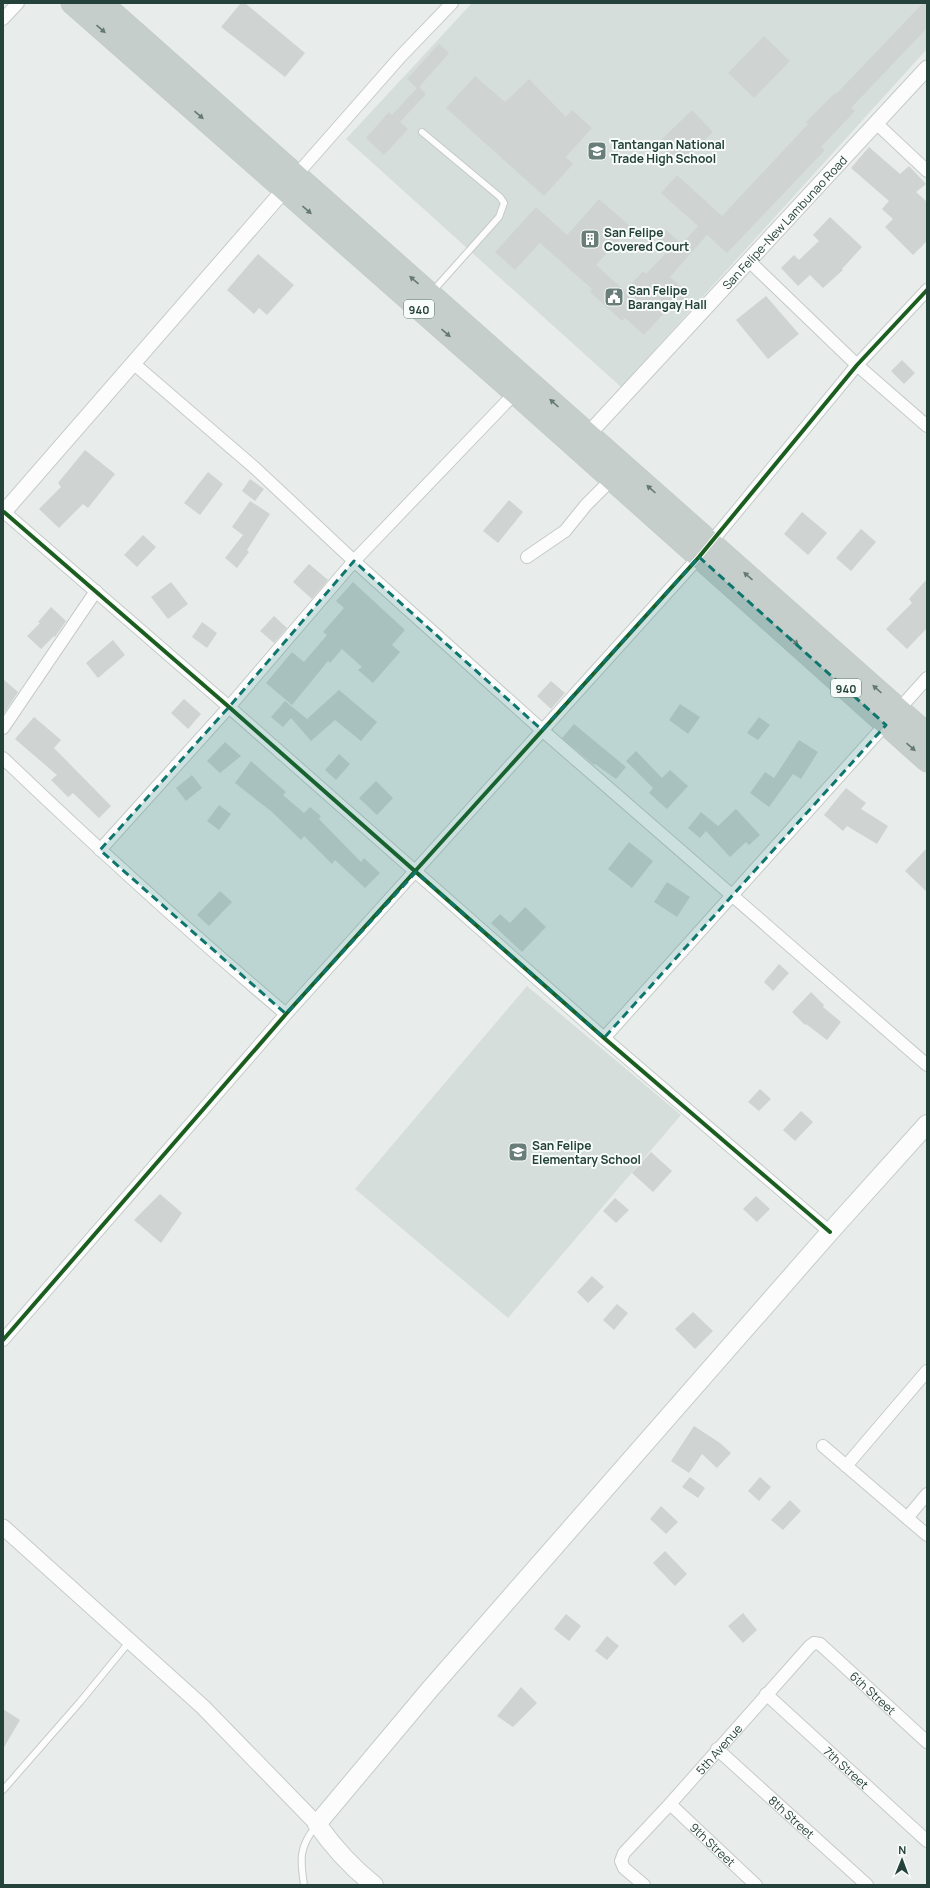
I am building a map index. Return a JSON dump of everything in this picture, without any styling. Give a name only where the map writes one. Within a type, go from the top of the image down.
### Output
[{"type":"highway","name":"940","points":[[72,3],[290,183],[583,441],[705,550],[886,725],[927,761]]},
{"type":"highway","name":"940","points":[[102,3],[290,183]]},
{"type":"highway","name":"940","points":[[424,301],[515,393],[583,441],[612,479],[705,550],[900,710],[927,734]]},
{"type":"main road","points":[[374,1885],[352,1867],[332,1846],[317,1824],[431,1688],[830,1232],[927,1124]]},
{"type":"street","points":[[3,19],[18,3]]},
{"type":"street","points":[[452,3],[401,56],[4,513],[229,707],[604,1038],[830,1232]]},
{"type":"street","name":"San Felipe-New Lambunao Road","points":[[583,441],[927,68]]},
{"type":"street","points":[[876,123],[927,171]]},
{"type":"street","points":[[749,261],[857,365],[927,426]]},
{"type":"street","points":[[3,1340],[286,1014],[416,872],[705,550],[857,365],[927,290]]},
{"type":"street","points":[[133,363],[256,469],[354,561],[542,730],[927,1065]]},
{"type":"street","points":[[100,850],[229,707],[354,561],[515,393]]},
{"type":"street","points":[[527,557],[565,531],[586,505],[612,479]]},
{"type":"street","points":[[3,728],[96,591]]},
{"type":"street","points":[[604,1038],[900,710],[927,678]]},
{"type":"street","points":[[3,758],[100,850],[208,947],[286,1014]]},
{"type":"street","points":[[846,1466],[927,1371]]},
{"type":"street","points":[[823,1446],[927,1535]]},
{"type":"street","points":[[906,1518],[927,1494]]},
{"type":"street","points":[[3,1527],[203,1708],[317,1824]]},
{"type":"street","name":"5th Avenue","points":[[644,1885],[624,1868],[621,1861],[624,1853],[670,1804],[717,1749],[810,1646],[814,1643],[820,1644]]},
{"type":"street","name":"6th Street","points":[[820,1644],[927,1742]]},
{"type":"street","name":"7th Street","points":[[766,1694],[927,1841]]},
{"type":"street","name":"8th Street","points":[[717,1749],[867,1885]]},
{"type":"street","name":"9th Street","points":[[670,1804],[756,1885]]},
{"type":"lane","points":[[422,132],[500,197],[504,203],[499,217],[424,301]]},
{"type":"lane","points":[[3,1790],[80,1702],[130,1641]]},
{"type":"lane","points":[[304,1885],[301,1865],[303,1846],[307,1837],[317,1824]]},
{"type":"highlighted area","points":[[699,557],[886,725],[604,1038],[416,872],[286,1014],[100,850],[229,707],[354,561],[542,730]]},
{"type":"shaded area","name":"Tantangan National Trade High School","points":[[472,3],[927,3],[927,49],[621,387],[346,139]]},
{"type":"shaded area","name":"San Felipe Elementary School","points":[[527,986],[681,1115],[508,1318],[355,1189]]},
{"type":"building","points":[[241,3],[245,3],[305,53],[285,77],[221,27]]},
{"type":"building","points":[[923,3],[927,3],[927,28],[851,108],[855,111],[821,147],[825,150],[727,253],[707,235],[670,277],[690,295],[674,312],[669,308],[644,335],[625,318],[622,321],[590,292],[592,289],[540,243],[515,270],[495,252],[536,207],[567,235],[599,199],[631,227],[596,265],[625,291],[643,271],[646,274],[668,251],[657,240],[666,230],[682,244],[698,226],[661,193],[677,175],[722,216],[808,124],[806,122],[835,93],[836,94]]},
{"type":"building","points":[[764,36],[790,61],[754,98],[728,73]]},
{"type":"building","points":[[439,44],[449,53],[419,87],[426,94],[400,122],[408,129],[384,155],[366,138],[389,112],[392,115],[417,88],[407,79]]},
{"type":"building","points":[[475,76],[505,102],[529,79],[566,117],[572,110],[592,128],[566,157],[573,164],[544,196],[446,108]]},
{"type":"building","points":[[692,110],[713,132],[679,164],[658,143]]},
{"type":"building","points":[[869,147],[900,174],[909,166],[926,184],[916,192],[927,202],[927,241],[913,255],[885,227],[893,219],[882,209],[889,201],[851,168]]},
{"type":"building","points":[[830,217],[862,247],[842,269],[843,270],[823,288],[810,275],[798,286],[781,268],[794,255],[799,260],[819,241],[813,235]]},
{"type":"building","points":[[258,254],[294,285],[267,315],[259,308],[254,314],[227,290]]},
{"type":"building","points":[[766,296],[799,334],[768,359],[736,320]]},
{"type":"building","points":[[902,360],[915,373],[904,384],[891,371]]},
{"type":"building","points":[[85,450],[115,474],[88,508],[83,504],[59,528],[39,509],[61,487],[58,483]]},
{"type":"building","points":[[208,472],[223,484],[200,515],[184,503]]},
{"type":"building","points":[[250,479],[264,489],[255,501],[242,491]]},
{"type":"building","points":[[509,500],[523,512],[498,543],[483,531]]},
{"type":"building","points":[[250,501],[270,514],[247,550],[249,552],[237,568],[225,558],[243,535],[232,527]]},
{"type":"building","points":[[802,512],[827,533],[808,555],[784,534]]},
{"type":"building","points":[[861,529],[876,542],[851,571],[836,558]]},
{"type":"building","points":[[143,535],[156,547],[137,567],[124,555]]},
{"type":"building","points":[[309,564],[328,580],[312,599],[293,582]]},
{"type":"building","points":[[927,579],[927,628],[907,649],[886,629],[912,603],[909,599]]},
{"type":"building","points":[[171,582],[188,604],[168,619],[151,597]]},
{"type":"building","points":[[353,582],[405,630],[392,645],[400,652],[373,683],[358,670],[362,667],[342,649],[330,663],[328,661],[292,705],[266,683],[292,652],[304,662],[327,635],[323,632],[344,608],[336,601]]},
{"type":"building","points":[[51,607],[66,621],[55,637],[54,636],[41,649],[27,636],[40,623],[38,622]]},
{"type":"building","points":[[274,616],[287,628],[274,643],[260,631]]},
{"type":"building","points":[[202,622],[217,633],[207,648],[192,637]]},
{"type":"building","points":[[113,640],[125,655],[98,678],[86,663]]},
{"type":"building","points":[[3,679],[18,692],[3,715]]},
{"type":"building","points":[[551,681],[565,693],[551,709],[537,696]]},
{"type":"building","points":[[339,690],[377,722],[361,741],[335,720],[311,741],[291,718],[283,727],[271,717],[285,701],[307,719]]},
{"type":"building","points":[[184,699],[201,714],[188,729],[171,713]]},
{"type":"building","points":[[680,704],[700,717],[688,734],[669,720]]},
{"type":"building","points":[[34,717],[61,740],[54,748],[111,806],[99,818],[73,793],[68,797],[51,780],[57,775],[15,739]]},
{"type":"building","points":[[759,717],[770,725],[758,740],[747,733]]},
{"type":"building","points":[[574,724],[626,767],[616,779],[595,764],[594,765],[562,738]]},
{"type":"building","points":[[799,740],[818,752],[801,779],[793,774],[769,807],[750,793],[765,772],[774,778]]},
{"type":"building","points":[[225,742],[241,756],[220,773],[207,761]]},
{"type":"building","points":[[636,751],[662,778],[670,770],[688,786],[667,809],[649,793],[653,788],[626,761]]},
{"type":"building","points":[[339,754],[350,764],[336,780],[325,770]]},
{"type":"building","points":[[251,761],[286,792],[283,795],[304,813],[310,807],[321,816],[319,819],[361,862],[364,858],[380,873],[365,888],[335,860],[332,864],[304,836],[301,840],[272,812],[235,783]]},
{"type":"building","points":[[192,775],[202,788],[186,801],[176,788]]},
{"type":"building","points":[[376,781],[393,798],[377,815],[359,798]]},
{"type":"building","points":[[846,788],[866,803],[861,809],[888,826],[877,844],[847,826],[843,831],[824,815]]},
{"type":"building","points":[[219,805],[231,814],[219,830],[207,821]]},
{"type":"building","points":[[736,809],[760,835],[749,845],[746,842],[730,857],[706,831],[700,838],[688,828],[701,812],[718,826]]},
{"type":"building","points":[[629,842],[653,861],[632,888],[608,869]]},
{"type":"building","points":[[927,848],[927,892],[905,871]]},
{"type":"building","points":[[667,882],[690,897],[677,917],[654,902]]},
{"type":"building","points":[[220,891],[232,902],[209,926],[197,915]]},
{"type":"building","points":[[525,907],[546,927],[522,952],[491,923],[500,914],[510,923]]},
{"type":"building","points":[[779,964],[789,973],[773,991],[764,982]]},
{"type":"building","points":[[811,992],[824,1005],[823,1007],[841,1022],[827,1040],[806,1024],[805,1025],[792,1012]]},
{"type":"building","points":[[760,1089],[771,1099],[759,1111],[748,1102]]},
{"type":"building","points":[[801,1111],[813,1122],[795,1141],[783,1130]]},
{"type":"building","points":[[651,1152],[672,1171],[653,1192],[632,1173]]},
{"type":"building","points":[[160,1194],[182,1213],[161,1243],[134,1220]]},
{"type":"building","points":[[756,1196],[770,1209],[757,1222],[743,1209]]},
{"type":"building","points":[[615,1198],[629,1210],[616,1223],[603,1211]]},
{"type":"building","points":[[592,1276],[604,1287],[588,1303],[577,1292]]},
{"type":"building","points":[[617,1304],[628,1313],[614,1330],[603,1320]]},
{"type":"building","points":[[693,1312],[713,1331],[695,1349],[675,1329]]},
{"type":"building","points":[[694,1426],[720,1443],[731,1453],[717,1468],[702,1454],[689,1473],[671,1461]]},
{"type":"building","points":[[690,1477],[705,1488],[698,1498],[682,1487]]},
{"type":"building","points":[[760,1477],[771,1487],[759,1501],[748,1491]]},
{"type":"building","points":[[790,1500],[801,1511],[783,1530],[771,1520]]},
{"type":"building","points":[[661,1506],[678,1522],[666,1534],[650,1519]]},
{"type":"building","points":[[665,1551],[687,1574],[675,1586],[653,1563]]},
{"type":"building","points":[[743,1613],[757,1630],[743,1643],[728,1626]]},
{"type":"building","points":[[566,1614],[581,1626],[569,1641],[554,1629]]},
{"type":"building","points":[[607,1636],[619,1646],[607,1660],[595,1651]]},
{"type":"building","points":[[521,1687],[537,1703],[513,1727],[497,1716]]},
{"type":"building","points":[[3,1709],[20,1720],[3,1749]]},
{"type":"cycle path","points":[[3,1340],[286,1014],[699,557],[857,365],[927,290]]},
{"type":"cycle path","points":[[4,512],[229,707],[604,1038],[830,1232]]},
{"type":"place","name":"Tantangan National Trade High School","points":[[597,151]]},
{"type":"place","name":"San Felipe Covered Court","points":[[590,239]]},
{"type":"place","name":"San Felipe Barangay Hall","points":[[614,297]]},
{"type":"place","name":"San Felipe Elementary School","points":[[518,1152]]}]
